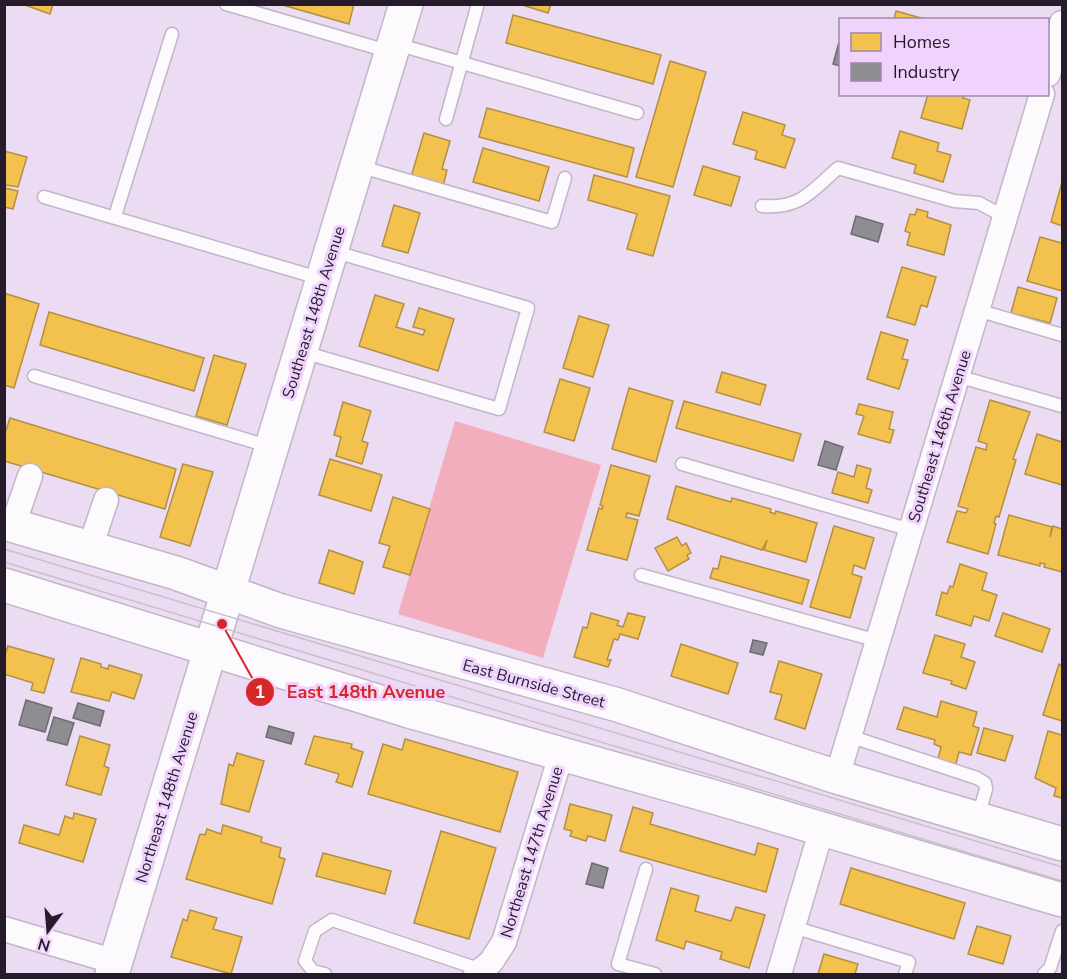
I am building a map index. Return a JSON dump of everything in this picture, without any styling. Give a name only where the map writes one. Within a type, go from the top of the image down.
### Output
[{"type":"street","name":"Southeast 148th Avenue","points":[[220,620],[406,4]]},
{"type":"street","points":[[1054,65],[1062,24]]},
{"type":"street","name":"Southeast 146th Avenue","points":[[837,777],[1040,96]]},
{"type":"street","points":[[9,524],[30,476]]},
{"type":"street","points":[[90,548],[106,500]]},
{"type":"street","name":"East Burnside Street","points":[[9,524],[176,573],[220,620],[275,671],[561,755],[822,828],[1062,900]]},
{"type":"street","name":"East Burnside Street","points":[[4,585],[158,630],[281,611],[618,705],[837,777],[1062,844]]},
{"type":"street","name":"Northeast 148th Avenue","points":[[114,968],[220,620]]},
{"type":"street","name":"Northeast 147th Avenue","points":[[479,972],[491,962],[504,942],[561,755]]},
{"type":"street","points":[[779,975],[822,828]]},
{"type":"street","points":[[4,929],[114,968]]},
{"type":"lane","points":[[226,4],[393,48],[461,63],[637,113]]},
{"type":"lane","points":[[446,119],[477,7]]},
{"type":"lane","points":[[116,216],[172,34]]},
{"type":"lane","points":[[358,166],[552,222],[565,178]]},
{"type":"lane","points":[[762,206],[782,208],[804,198],[837,168],[954,201],[979,203],[1005,217]]},
{"type":"lane","points":[[44,197],[328,265],[528,308],[499,409],[302,352]]},
{"type":"lane","points":[[977,310],[1062,335]]},
{"type":"lane","points":[[34,376],[273,448]]},
{"type":"lane","points":[[957,376],[1062,406]]},
{"type":"lane","points":[[682,464],[911,530]]},
{"type":"lane","points":[[641,575],[878,641]]},
{"type":"lane","points":[[849,735],[977,778],[985,783],[986,789],[977,818]]},
{"type":"lane","points":[[646,870],[617,969],[655,975]]},
{"type":"lane","points":[[325,975],[313,971],[304,961],[315,931],[333,920],[479,972]]},
{"type":"lane","points":[[793,927],[909,962],[905,975]]},
{"type":"lane","points":[[1044,975],[1050,968],[1062,931]]},
{"type":"shaded area","points":[[455,421],[601,465],[543,658],[398,614]]},
{"type":"building: Homes","points":[[22,4],[53,4],[50,14]]},
{"type":"building: Homes","points":[[279,4],[354,4],[349,24]]},
{"type":"building: Homes","points":[[519,4],[551,4],[548,13]]},
{"type":"building: Homes","points":[[896,11],[921,18],[894,18]]},
{"type":"building: Homes","points":[[513,15],[661,55],[653,84],[506,43]]},
{"type":"building: Homes","points":[[670,61],[706,72],[673,187],[636,177]]},
{"type":"building: Homes","points":[[927,96],[964,96],[963,98],[970,100],[962,129],[921,118]]},
{"type":"building: Homes","points":[[487,108],[634,148],[627,177],[479,137]]},
{"type":"building: Homes","points":[[743,112],[785,125],[782,135],[795,139],[785,168],[755,159],[757,151],[733,144]]},
{"type":"building: Homes","points":[[900,131],[939,143],[937,151],[951,155],[943,182],[914,173],[916,165],[892,158]]},
{"type":"building: Homes","points":[[424,133],[450,141],[442,169],[447,170],[443,186],[411,177]]},
{"type":"building: Homes","points":[[483,148],[549,167],[539,201],[473,182]]},
{"type":"building: Homes","points":[[4,151],[27,157],[18,187],[6,185],[5,188],[18,191],[13,209],[4,207]]},
{"type":"building: Homes","points":[[703,166],[740,177],[731,206],[694,195]]},
{"type":"building: Homes","points":[[594,175],[670,196],[653,256],[627,249],[637,214],[588,200]]},
{"type":"building: Homes","points":[[1062,182],[1062,226],[1051,222]]},
{"type":"building: Homes","points":[[394,205],[420,213],[408,253],[382,246]]},
{"type":"building: Homes","points":[[917,209],[928,212],[927,217],[951,225],[944,255],[907,245],[910,233],[905,231],[910,214],[915,215]]},
{"type":"building: Homes","points":[[1040,237],[1062,243],[1062,291],[1027,281]]},
{"type":"building: Homes","points":[[902,267],[936,277],[927,307],[921,305],[915,325],[887,317]]},
{"type":"building: Homes","points":[[1018,287],[1057,298],[1050,323],[1011,313]]},
{"type":"building: Homes","points":[[4,293],[39,304],[14,388],[4,385]]},
{"type":"building: Homes","points":[[375,295],[404,304],[396,327],[423,335],[425,330],[413,327],[419,308],[454,319],[438,371],[359,346]]},
{"type":"building: Homes","points":[[49,312],[204,358],[194,391],[40,345]]},
{"type":"building: Homes","points":[[579,316],[609,325],[593,377],[563,368]]},
{"type":"building: Homes","points":[[881,332],[908,340],[902,359],[908,360],[899,389],[867,379]]},
{"type":"building: Homes","points":[[214,355],[246,364],[227,425],[196,416]]},
{"type":"building: Homes","points":[[722,372],[766,385],[760,405],[716,392]]},
{"type":"building: Homes","points":[[560,379],[590,388],[574,441],[544,432]]},
{"type":"building: Homes","points":[[629,388],[673,401],[656,462],[612,449]]},
{"type":"building: Homes","points":[[990,400],[1030,412],[1013,459],[1016,460],[999,517],[996,516],[988,554],[947,542],[957,511],[966,513],[968,509],[958,506],[976,447],[986,450],[987,444],[978,441]]},
{"type":"building: Homes","points":[[684,401],[801,434],[793,461],[676,428]]},
{"type":"building: Homes","points":[[343,402],[371,411],[362,441],[368,443],[362,464],[336,456],[341,437],[334,435]]},
{"type":"building: Homes","points":[[859,404],[893,412],[889,429],[894,430],[890,443],[858,434],[864,416],[856,414]]},
{"type":"building: Homes","points":[[10,418],[176,469],[165,509],[4,461],[4,436]]},
{"type":"building: Homes","points":[[1037,434],[1062,442],[1062,485],[1025,474]]},
{"type":"building: Homes","points":[[330,459],[382,475],[371,511],[319,495]]},
{"type":"building: Homes","points":[[183,464],[213,472],[190,546],[160,537]]},
{"type":"building: Homes","points":[[611,465],[650,476],[639,516],[627,513],[626,517],[638,520],[627,560],[587,550],[599,508],[602,509],[603,506],[600,505]]},
{"type":"building: Homes","points":[[857,465],[871,469],[866,488],[872,490],[868,503],[832,493],[838,472],[854,477]]},
{"type":"building: Homes","points":[[676,486],[731,502],[732,498],[771,509],[770,512],[775,514],[776,511],[817,523],[806,562],[764,550],[767,540],[762,550],[667,519]]},
{"type":"building: Homes","points":[[393,497],[430,509],[410,575],[383,567],[390,546],[379,543]]},
{"type":"building: Homes","points":[[1009,515],[1052,527],[1050,537],[1053,526],[1062,529],[1062,572],[1044,567],[1045,564],[1040,563],[1040,566],[998,555]]},
{"type":"building: Homes","points":[[834,526],[874,538],[865,569],[854,565],[852,574],[862,577],[850,618],[810,607]]},
{"type":"building: Homes","points":[[677,537],[682,546],[686,543],[691,553],[687,555],[689,559],[668,571],[655,548]]},
{"type":"building: Homes","points":[[329,550],[363,562],[354,594],[319,583]]},
{"type":"building: Homes","points":[[721,556],[809,580],[802,604],[710,578],[713,568],[718,569]]},
{"type":"building: Homes","points":[[960,564],[987,573],[982,590],[997,595],[989,621],[974,616],[971,626],[936,615],[942,592],[947,594],[950,586],[953,587]]},
{"type":"building: Homes","points":[[591,613],[619,621],[617,625],[623,627],[628,613],[645,617],[638,639],[620,634],[618,640],[614,639],[607,660],[611,660],[608,667],[574,657],[583,627],[587,628]]},
{"type":"building: Homes","points":[[1003,613],[1050,629],[1042,652],[995,636]]},
{"type":"building: Homes","points":[[935,635],[965,644],[961,657],[975,662],[966,689],[951,684],[952,681],[923,673]]},
{"type":"building: Homes","points":[[681,644],[738,663],[728,694],[671,676]]},
{"type":"building: Homes","points":[[8,646],[54,659],[44,693],[31,690],[33,683],[4,674],[4,658]]},
{"type":"building: Homes","points":[[81,658],[101,664],[101,667],[108,669],[109,665],[142,675],[134,699],[112,692],[109,701],[71,692]]},
{"type":"building: Homes","points":[[779,661],[822,674],[805,729],[775,719],[782,695],[770,692]]},
{"type":"building: Homes","points":[[1059,664],[1062,666],[1062,721],[1043,715]]},
{"type":"building: Homes","points":[[941,701],[977,712],[973,726],[979,728],[971,755],[959,752],[956,764],[938,759],[941,747],[934,744],[935,740],[897,729],[904,707],[937,717]]},
{"type":"building: Homes","points":[[984,728],[1013,736],[1005,761],[977,753]]},
{"type":"building: Homes","points":[[1048,731],[1062,735],[1062,798],[1054,796],[1056,788],[1035,778]]},
{"type":"building: Homes","points":[[80,736],[110,745],[104,766],[109,768],[101,795],[66,785]]},
{"type":"building: Homes","points":[[314,736],[352,744],[351,748],[363,752],[352,787],[336,782],[339,774],[305,764]]},
{"type":"building: Homes","points":[[405,739],[518,772],[500,832],[368,794],[383,744],[402,750]]},
{"type":"building: Homes","points":[[237,753],[264,761],[249,812],[221,804],[229,764],[233,766]]},
{"type":"building: Homes","points":[[570,804],[612,815],[605,841],[588,836],[586,841],[570,836],[572,831],[564,829]]},
{"type":"building: Homes","points":[[633,807],[653,813],[650,824],[755,855],[758,843],[778,849],[766,892],[620,851]]},
{"type":"building: Homes","points":[[74,813],[96,819],[83,862],[19,843],[24,825],[59,835],[65,816],[73,819]]},
{"type":"building: Homes","points":[[223,825],[262,837],[261,842],[281,848],[279,857],[285,859],[272,904],[186,879],[200,834],[205,835],[207,829],[221,834]]},
{"type":"building: Homes","points":[[441,831],[496,848],[469,939],[414,923]]},
{"type":"building: Homes","points":[[323,853],[391,871],[385,894],[316,876]]},
{"type":"building: Homes","points":[[851,868],[965,903],[954,939],[840,904]]},
{"type":"building: Homes","points":[[671,888],[699,896],[695,911],[731,921],[736,907],[765,915],[749,968],[720,959],[722,952],[686,941],[684,949],[656,940]]},
{"type":"building: Homes","points":[[190,910],[217,918],[213,929],[242,937],[231,974],[171,957],[183,919],[187,921]]},
{"type":"building: Homes","points":[[977,926],[1011,936],[1003,964],[968,954]]},
{"type":"building: Homes","points":[[824,954],[858,964],[855,974],[818,974]]},
{"type":"building: Industry","points":[[839,42],[839,66],[833,64]]},
{"type":"building: Industry","points":[[856,216],[883,224],[878,242],[851,234]]},
{"type":"building: Industry","points":[[825,441],[843,447],[836,470],[818,465]]},
{"type":"building: Industry","points":[[753,640],[767,643],[763,655],[750,652]]},
{"type":"building: Industry","points":[[26,700],[52,708],[45,732],[19,725]]},
{"type":"building: Industry","points":[[78,703],[104,711],[100,726],[73,718]]},
{"type":"building: Industry","points":[[54,717],[74,723],[67,745],[47,740]]},
{"type":"building: Industry","points":[[269,726],[294,733],[291,744],[266,737]]},
{"type":"building: Industry","points":[[592,863],[608,868],[603,888],[586,884]]},
{"type":"tram line","points":[[4,549],[1062,867]]},
{"type":"tram line","points":[[4,562],[1062,881]]},
{"type":"place","name":"East 148th Avenue","points":[[222,624]]}]
